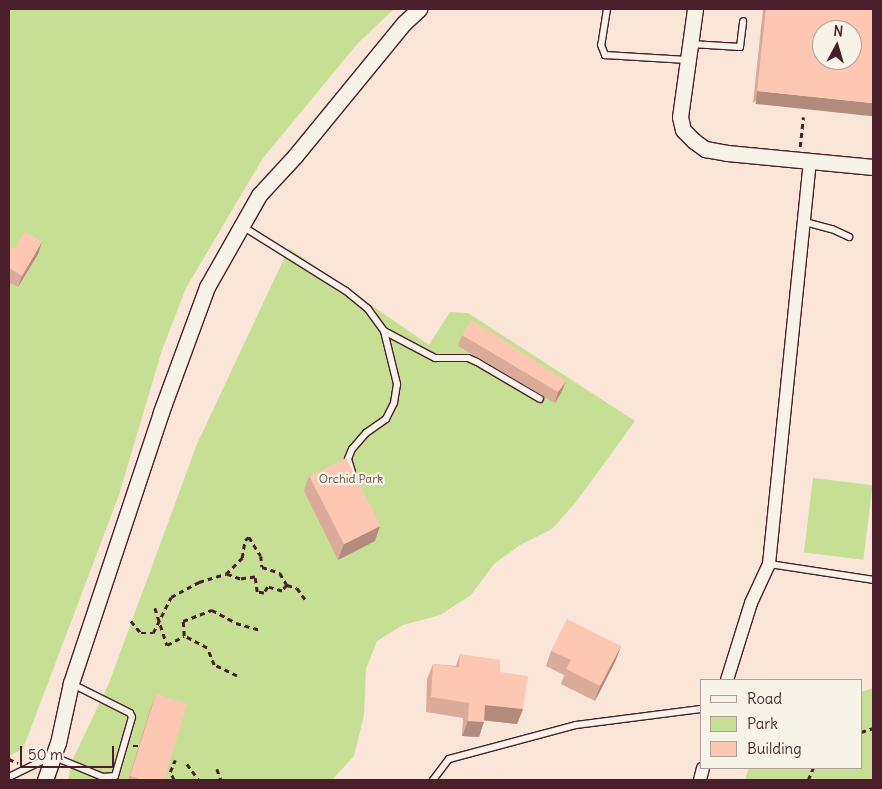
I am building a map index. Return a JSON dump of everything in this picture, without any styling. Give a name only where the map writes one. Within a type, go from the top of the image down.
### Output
[{"type":"street","points":[[54,780],[56,752],[71,683],[161,412],[207,288],[259,194],[295,156],[404,23],[419,9]]},
{"type":"street","points":[[695,9],[680,117],[683,130],[694,141],[705,149],[873,167]]},
{"type":"street","points":[[727,679],[751,603],[769,564],[805,222],[805,160]]},
{"type":"street","points":[[45,780],[56,752]]},
{"type":"lane","points":[[606,9],[601,45],[605,55],[687,60]]},
{"type":"lane","points":[[690,44],[740,47],[743,21]]},
{"type":"lane","points":[[805,222],[832,229],[849,237]]},
{"type":"lane","points":[[240,226],[346,291],[368,309],[384,331],[397,384],[394,403],[386,419],[366,433],[352,449],[348,459],[354,476]]},
{"type":"lane","points":[[384,331],[435,358],[468,358],[478,362],[540,399]]},
{"type":"lane","points":[[769,564],[873,580]]},
{"type":"lane","points":[[9,777],[56,752],[103,777],[115,776],[132,717],[127,709],[71,683]]},
{"type":"lane","points":[[433,780],[449,759],[576,725],[700,709]]},
{"type":"path","points":[[803,117],[805,160]]},
{"type":"path","points":[[131,621],[141,633],[153,633],[160,623],[171,597],[199,582],[226,574],[242,558],[245,540],[249,537],[261,556],[262,566],[280,572],[287,585],[297,588],[306,599]]},
{"type":"path","points":[[226,574],[240,579],[255,577],[257,592],[264,593],[268,587],[282,591],[287,585]]},
{"type":"path","points":[[155,608],[167,644],[184,636]]},
{"type":"path","points":[[184,636],[183,622],[212,610],[236,623],[260,630]]},
{"type":"path","points":[[184,636],[207,648],[214,665],[237,676]]},
{"type":"path","points":[[173,780],[170,772],[175,760]]},
{"type":"path","points":[[187,764],[199,780]]},
{"type":"path","points":[[217,769],[221,780]]},
{"type":"green space","points":[[9,9],[394,9],[358,43],[263,158],[186,288],[162,350],[119,495],[23,749],[9,756]]},
{"type":"green space","name":"Orchid Park","points":[[289,248],[429,345],[450,312],[468,313],[635,421],[576,502],[552,529],[520,545],[494,564],[471,595],[440,615],[403,625],[377,641],[366,669],[364,715],[354,756],[332,780],[68,780],[72,761],[109,683],[197,444]]},
{"type":"green space","points":[[813,478],[873,485],[863,560],[804,552]]},
{"type":"green space","points":[[873,688],[873,780],[745,780],[749,769],[862,769],[862,692]]},
{"type":"building","points":[[766,9],[873,9],[873,103],[757,91]]},
{"type":"building","points":[[25,231],[42,242],[22,276],[9,268],[9,246],[14,249]]},
{"type":"building","points":[[472,320],[566,381],[558,392],[462,335]]},
{"type":"building","points":[[346,458],[381,526],[344,544],[309,477]]},
{"type":"building","points":[[567,619],[621,646],[600,686],[566,669],[571,660],[551,651]]},
{"type":"building","points":[[460,654],[500,660],[500,672],[528,676],[523,709],[485,705],[484,722],[468,721],[469,703],[431,697],[433,664],[459,667]]},
{"type":"building","points":[[156,694],[187,704],[164,780],[143,780],[130,776]]}]
